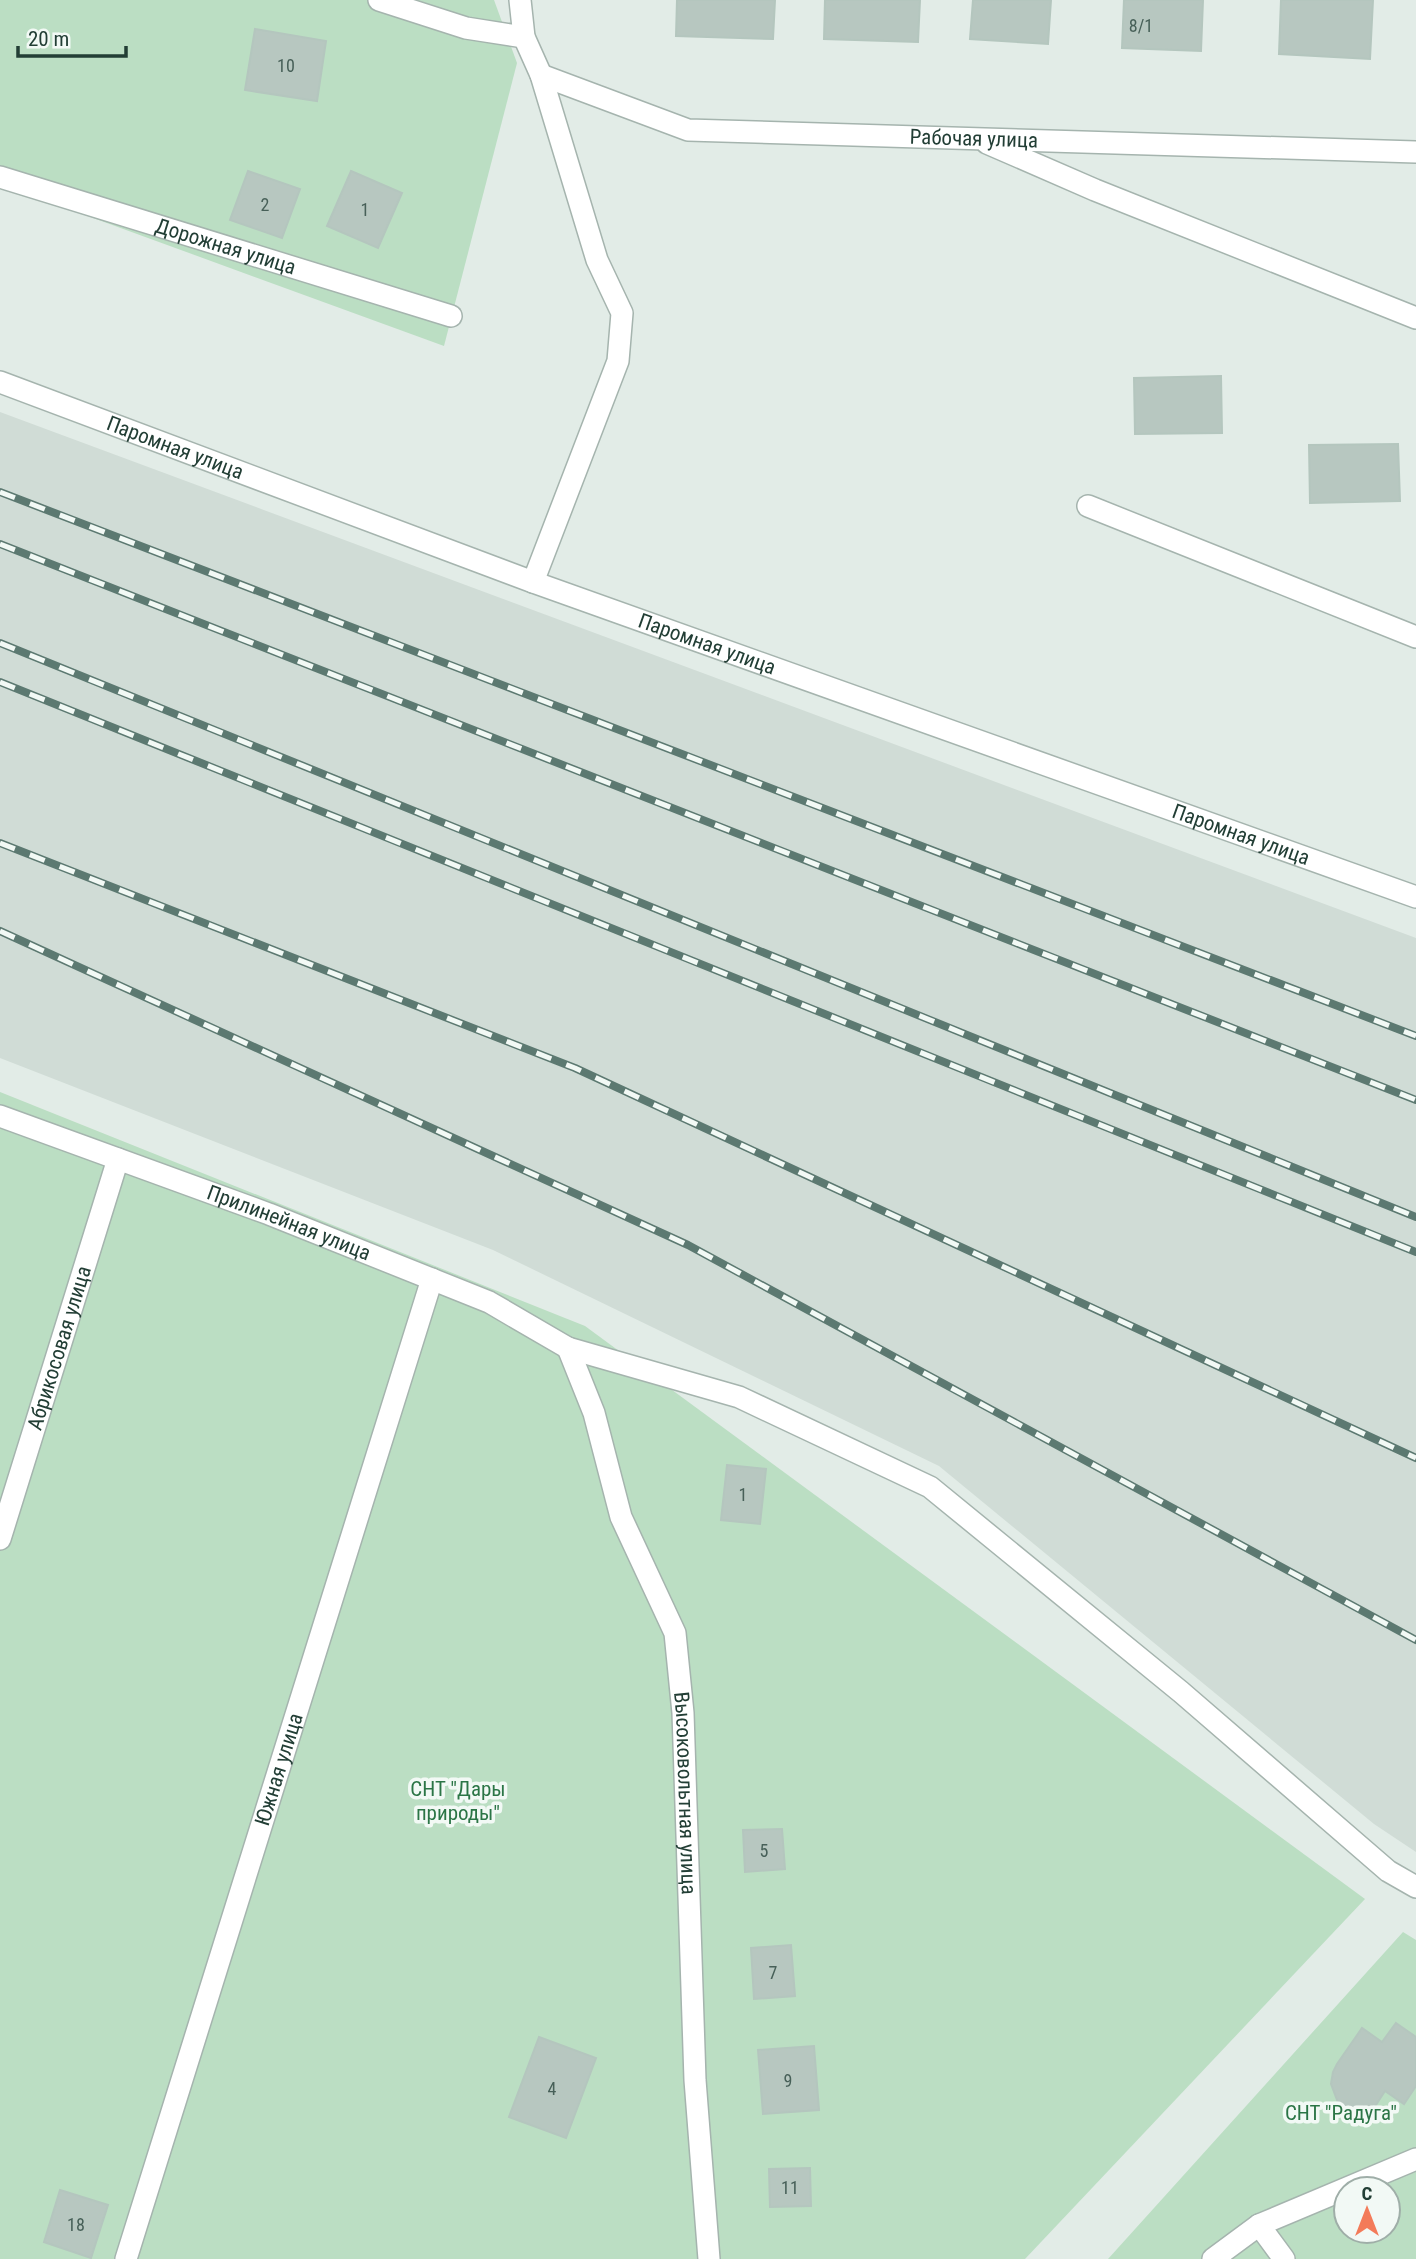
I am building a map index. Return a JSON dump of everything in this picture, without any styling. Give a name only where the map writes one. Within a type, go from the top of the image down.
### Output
[{"type":"street","points":[[379,0],[466,28],[524,37]]},
{"type":"street","points":[[520,0],[524,37],[541,75],[597,260],[622,313],[618,361],[533,582]]},
{"type":"street","name":"Рабочая улица","points":[[541,75],[688,130],[1416,152]]},
{"type":"street","points":[[976,139],[1095,190],[1416,318]]},
{"type":"street","name":"Дорожная улица","points":[[0,177],[452,317]]},
{"type":"street","name":"Паромная улица","points":[[0,382],[533,582],[1416,897]]},
{"type":"street","points":[[1088,506],[1416,637]]},
{"type":"street","name":"Прилинейная улица","points":[[0,1116],[269,1214],[489,1302],[569,1348],[739,1396],[930,1487],[1181,1692],[1388,1871],[1416,1887]]},
{"type":"street","name":"Абрикосовая улица","points":[[0,1539],[118,1159]]},
{"type":"street","name":"Южная улица","points":[[126,2259],[432,1279]]},
{"type":"street","name":"Высоковольтная улица","points":[[569,1348],[594,1413],[621,1517],[675,1633],[683,1713],[695,2080],[709,2259]]},
{"type":"street","points":[[1213,2259],[1259,2225],[1416,2159]]},
{"type":"street","points":[[1259,2225],[1284,2259]]},
{"type":"shaded area","points":[[0,412],[1416,938],[1416,1852],[1374,1824],[939,1466],[493,1250],[0,1058]]},
{"type":"green space","points":[[0,0],[494,0],[517,63],[444,346],[0,184]]},
{"type":"green space","name":"СНТ \"Дары природы\"","points":[[0,1092],[585,1326],[1365,1899],[1025,2259],[0,2259]]},
{"type":"green space","name":"СНТ \"Радуга\"","points":[[1403,1932],[1416,1940],[1416,2259],[1108,2259]]},
{"type":"building","points":[[677,0],[775,0],[773,39],[676,36]]},
{"type":"building","points":[[825,0],[920,0],[918,42],[824,39]]},
{"type":"building","points":[[973,0],[1051,0],[1048,44],[970,39]]},
{"type":"building","points":[[1124,0],[1203,0],[1201,51],[1122,48]]},
{"type":"building","points":[[1281,0],[1373,0],[1370,59],[1279,54]]},
{"type":"building","points":[[255,29],[326,41],[317,101],[245,90]]},
{"type":"building","points":[[248,171],[300,189],[282,238],[230,220]]},
{"type":"building","points":[[351,171],[402,193],[378,248],[327,226]]},
{"type":"building","points":[[1221,376],[1222,433],[1135,434],[1134,378]]},
{"type":"building","points":[[1398,444],[1400,501],[1310,503],[1309,445]]},
{"type":"building","points":[[727,1465],[766,1469],[760,1524],[721,1520]]},
{"type":"building","points":[[782,1829],[785,1869],[745,1872],[743,1830]]},
{"type":"building","points":[[791,1945],[795,1996],[754,1999],[751,1948]]},
{"type":"building","points":[[1396,2023],[1416,2037],[1416,2086],[1404,2104],[1385,2091],[1372,2111],[1358,2112],[1340,2108],[1331,2084],[1337,2064],[1362,2028],[1382,2042]]},
{"type":"building","points":[[539,2037],[596,2058],[566,2138],[509,2117]]},
{"type":"building","points":[[814,2046],[819,2110],[763,2114],[758,2050]]},
{"type":"building","points":[[810,2168],[811,2206],[770,2207],[769,2169]]},
{"type":"building","points":[[60,2190],[108,2205],[91,2258],[44,2242]]},
{"type":"railway","points":[[0,492],[1416,1036]]},
{"type":"railway","points":[[0,544],[1416,1100]]},
{"type":"railway","points":[[0,643],[1416,1217]]},
{"type":"railway","points":[[0,682],[1416,1252]]},
{"type":"railway","points":[[0,843],[575,1068],[1416,1458]]},
{"type":"railway","points":[[0,931],[688,1245],[1416,1640]]}]
